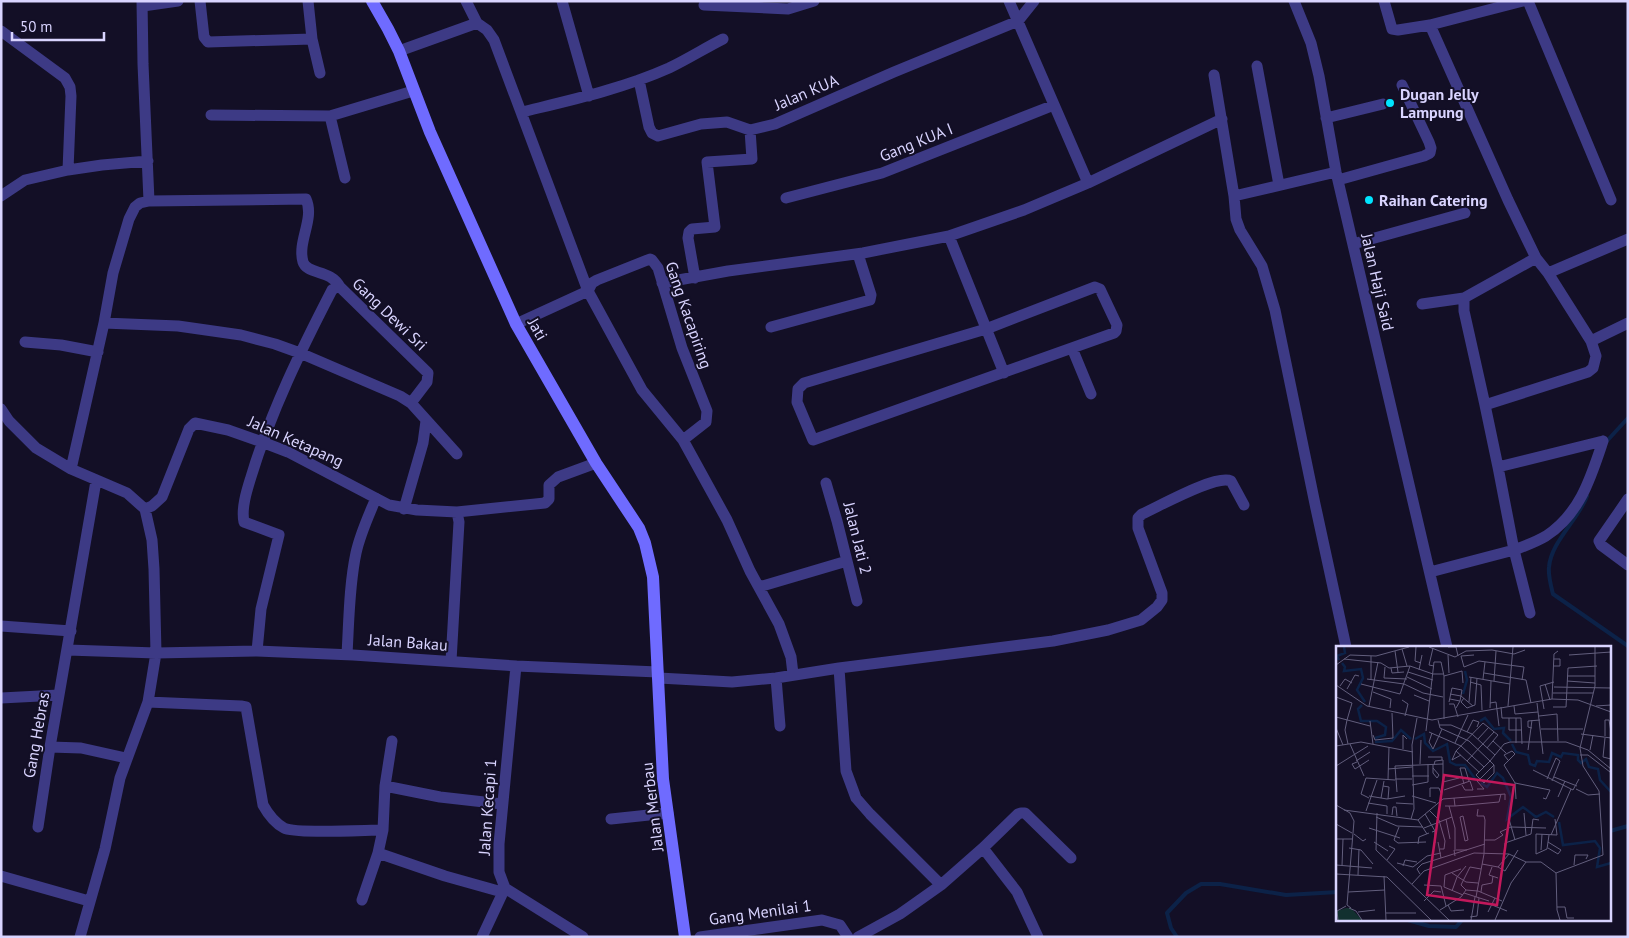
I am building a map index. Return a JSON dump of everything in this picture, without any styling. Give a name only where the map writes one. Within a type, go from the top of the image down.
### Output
[{"type":"street","points":[[149,200],[143,64],[143,4],[178,1]]},
{"type":"street","points":[[200,1],[204,37],[208,42],[312,39]]},
{"type":"street","points":[[308,1],[312,39],[320,73]]},
{"type":"street","name":"Jati","points":[[372,1],[399,51],[413,91],[516,324],[596,463],[639,528],[645,543],[653,577],[658,675]]},
{"type":"street","points":[[466,1],[478,23],[487,30],[494,40],[588,290],[642,390],[683,440],[727,520],[787,642],[793,674]]},
{"type":"street","points":[[562,1],[589,96]]},
{"type":"street","points":[[704,5],[788,9],[814,1]]},
{"type":"street","points":[[1009,1],[1088,183]]},
{"type":"street","points":[[1018,21],[1034,1]]},
{"type":"street","points":[[1294,1],[1299,1]]},
{"type":"street","name":"Jalan Haji Said","points":[[1294,1],[1311,43],[1337,176],[1447,646]]},
{"type":"street","points":[[1384,1],[1392,29],[1398,30],[1523,1]]},
{"type":"street","points":[[1528,1],[1611,200]]},
{"type":"street","name":"Jalan KUA","points":[[750,130],[775,124],[1018,21]]},
{"type":"street","points":[[399,51],[478,23]]},
{"type":"street","points":[[1430,24],[1508,200],[1536,258],[1548,273],[1591,341],[1596,356],[1593,368],[1588,372],[1485,406]]},
{"type":"street","points":[[1,31],[65,78],[70,87],[68,170]]},
{"type":"street","points":[[522,112],[589,96],[639,80],[670,68],[723,39]]},
{"type":"street","points":[[1256,66],[1279,185]]},
{"type":"street","points":[[1214,75],[1236,219],[1240,230],[1262,266],[1275,310],[1346,646]]},
{"type":"street","points":[[639,80],[649,127],[652,133],[658,136],[701,124],[726,122],[750,130]]},
{"type":"street","points":[[1234,196],[1279,185],[1337,176],[1424,156],[1430,152],[1431,148],[1402,85]]},
{"type":"street","points":[[211,115],[330,116],[413,91]]},
{"type":"street","points":[[1326,118],[1383,104]]},
{"type":"street","name":"Gang KUA I","points":[[786,198],[882,174],[1054,105]]},
{"type":"street","points":[[330,116],[345,178]]},
{"type":"street","points":[[662,283],[728,271],[794,264],[858,254],[949,236],[1024,210],[1088,183],[1222,119]]},
{"type":"street","name":"Gang Kacapiring","points":[[695,278],[688,238],[689,232],[692,229],[715,227],[707,162],[752,159],[750,130]]},
{"type":"street","points":[[1,196],[25,180],[68,170],[148,161]]},
{"type":"street","points":[[71,469],[98,352],[113,273],[128,219],[135,207],[140,203],[149,200],[306,199],[310,208],[302,250],[303,261],[310,270],[332,277],[340,287]]},
{"type":"street","points":[[1353,244],[1465,213]]},
{"type":"street","points":[[949,236],[1004,373]]},
{"type":"street","points":[[1548,273],[1628,239]]},
{"type":"street","points":[[771,328],[870,300],[871,295],[858,254]]},
{"type":"street","points":[[1422,304],[1464,298],[1536,258]]},
{"type":"street","name":"Gang Kacapiring","points":[[588,290],[592,283],[597,280],[650,259],[656,265],[682,348],[708,415],[706,422],[683,440]]},
{"type":"street","name":"Gang Dewi Sri","points":[[257,652],[262,609],[279,534],[244,522],[243,513],[249,484],[262,442],[300,353],[332,290],[336,287],[340,287],[428,373],[427,382],[411,403]]},
{"type":"street","points":[[1095,287],[1100,289],[1117,325],[1116,331],[1072,348],[814,440],[797,402],[798,389],[804,383],[986,329],[1095,287]]},
{"type":"street","points":[[516,324],[588,290]]},
{"type":"street","points":[[1464,298],[1464,310],[1514,550],[1530,613]]},
{"type":"street","points":[[104,323],[196,328],[241,335],[300,353],[389,390],[411,403],[457,454]]},
{"type":"street","points":[[1591,341],[1628,323]]},
{"type":"street","points":[[26,342],[61,345],[98,352]]},
{"type":"street","points":[[1072,348],[1091,394]]},
{"type":"street","points":[[1,409],[9,421],[36,448],[71,469],[127,494],[145,509],[152,540],[156,653],[148,702],[120,778],[105,849],[80,937]]},
{"type":"street","points":[[404,509],[423,443],[426,421]]},
{"type":"street","name":"Jalan Ketapang","points":[[145,509],[152,506],[162,497],[189,429],[195,423],[228,430],[288,452],[389,505],[404,509],[454,511],[545,502],[549,499],[549,485],[558,477],[596,463]]},
{"type":"street","points":[[1430,572],[1514,550],[1535,542],[1553,531],[1580,502],[1603,441],[1498,467]]},
{"type":"street","name":"Jalan Bakau","points":[[156,653],[257,652],[347,654],[658,675],[732,682],[1022,646],[1108,630],[1141,620],[1157,607],[1162,600],[1162,593],[1138,528],[1138,518],[1142,514],[1209,483],[1223,479],[1231,481],[1244,505]]},
{"type":"street","name":"Gang Hebras","points":[[38,827],[96,481]]},
{"type":"street","name":"Jalan Jati 2","points":[[826,483],[857,601]]},
{"type":"street","points":[[347,654],[356,553],[366,521],[376,498]]},
{"type":"street","points":[[1628,499],[1599,540],[1601,545],[1628,565]]},
{"type":"street","points":[[451,661],[459,522],[454,511]]},
{"type":"street","points":[[759,587],[847,561]]},
{"type":"street","points":[[1,626],[71,631]]},
{"type":"street","points":[[68,650],[156,653]]},
{"type":"street","name":"Jalan Kecapi 1","points":[[503,890],[499,872],[498,844],[516,666]]},
{"type":"street","points":[[839,668],[846,771],[856,798],[941,885]]},
{"type":"street","name":"Jalan Merbau","points":[[658,675],[664,779],[685,937]]},
{"type":"street","points":[[776,678],[780,726]]},
{"type":"street","points":[[1,698],[60,695]]},
{"type":"street","points":[[148,702],[246,707],[263,805],[268,813],[286,829],[304,831],[383,830]]},
{"type":"street","points":[[362,900],[378,853],[383,830],[392,740]]},
{"type":"street","points":[[50,747],[82,748],[126,758]]},
{"type":"street","points":[[386,786],[440,797],[502,804]]},
{"type":"street","points":[[858,937],[900,914],[941,885],[1018,814],[1023,812],[1071,858]]},
{"type":"street","points":[[611,819],[668,813]]},
{"type":"street","points":[[983,848],[1017,892],[1038,937]]},
{"type":"street","points":[[378,853],[445,876],[503,890],[583,937]]},
{"type":"street","points":[[1,876],[89,901]]},
{"type":"street","points":[[482,937],[503,890]]},
{"type":"street","name":"Gang Menilai 1","points":[[700,937],[822,920],[840,926],[848,937]]},
{"type":"waterway","points":[[1606,442],[1628,418]]},
{"type":"waterway","points":[[1587,496],[1551,558],[1549,574],[1553,594],[1628,646]]},
{"type":"waterway","points":[[1612,830],[1628,826]]},
{"type":"waterway","points":[[1177,937],[1171,928],[1167,913],[1186,893],[1201,884],[1220,884],[1286,895],[1336,892]]},
{"type":"waterway","points":[[1408,920],[1429,926],[1456,927],[1462,920]]},
{"type":"place","name":"Dugan Jelly Lampung","points":[[1390,103]]},
{"type":"place","name":"Raihan Catering","points":[[1369,200]]}]
